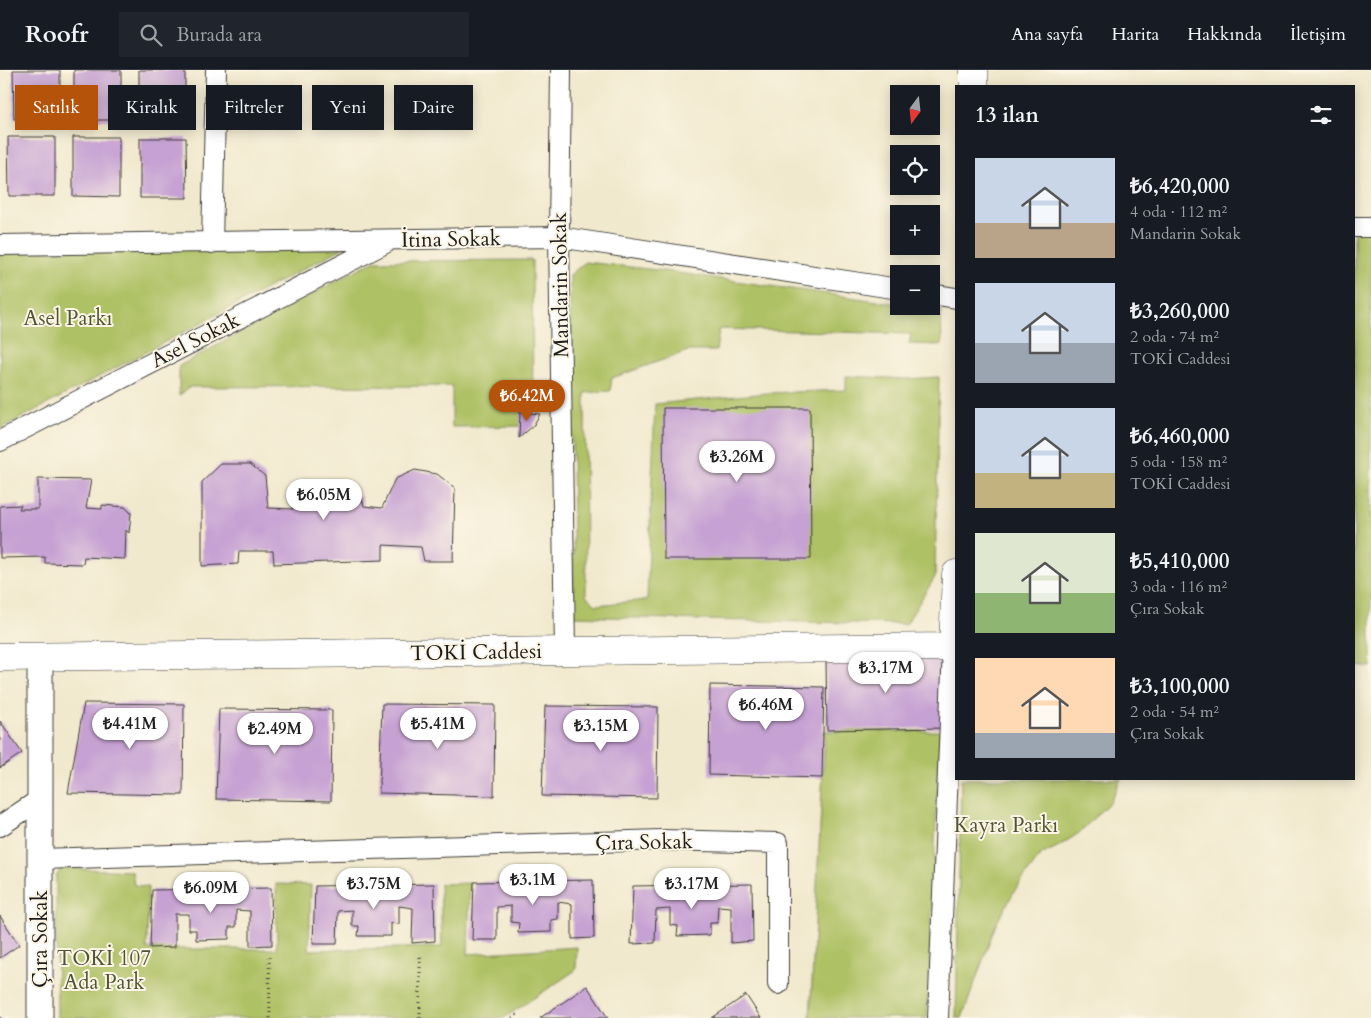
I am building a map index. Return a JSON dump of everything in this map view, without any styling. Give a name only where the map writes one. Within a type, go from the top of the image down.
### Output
[{"type":"main road","points":[[974,70],[974,85]]},
{"type":"main road","points":[[953,647],[955,598]]},
{"type":"main road","name":"TOKİ Caddesi","points":[[0,657],[953,647]]},
{"type":"street","points":[[212,243],[216,70]]},
{"type":"street","name":"Mandarin Sokak","points":[[561,70],[559,237],[565,650]]},
{"type":"street","points":[[1355,227],[1371,227]]},
{"type":"street","name":"İtina Sokak","points":[[0,245],[559,237],[890,288]]},
{"type":"street","name":"Asel Sokak","points":[[0,441],[390,240]]},
{"type":"street","points":[[940,295],[955,298]]},
{"type":"street","points":[[938,1018],[953,647]]},
{"type":"street","name":"Çıra Sokak","points":[[40,656],[40,1018]]},
{"type":"street","points":[[0,826],[40,800]]},
{"type":"street","name":"Çıra Sokak","points":[[40,859],[662,840],[778,842],[778,984]]},
{"type":"path","points":[[420,953],[420,1018]]},
{"type":"path","points":[[269,957],[270,1018]]},
{"type":"path","points":[[512,1018],[518,1014]]},
{"type":"green space","points":[[1355,227],[1371,227],[1371,667],[1355,666]]},
{"type":"green space","name":"Asel Parkı","points":[[343,248],[0,429],[0,251]]},
{"type":"green space","points":[[532,260],[533,426],[452,427],[452,386],[190,387],[179,396],[179,366],[373,261]]},
{"type":"green space","points":[[585,262],[657,270],[890,303],[890,315],[940,315],[941,310],[942,345],[909,344],[911,334],[719,329],[716,351],[688,351],[612,378],[610,391],[585,393],[586,596],[596,605],[647,600],[655,404],[768,393],[846,390],[846,376],[906,379],[939,377],[935,577],[906,624],[574,616],[570,275]]},
{"type":"green space","points":[[825,731],[940,731],[927,1018],[810,1018]]},
{"type":"green space","name":"Kayra Parkı","points":[[961,780],[1121,780],[1110,802],[1079,833],[1041,855],[1015,890],[996,924],[962,1018],[956,1018]]},
{"type":"green space","name":"TOKİ 107 Ada Park","points":[[61,868],[132,871],[134,885],[148,887],[147,949],[277,949],[276,884],[311,885],[309,950],[442,947],[440,884],[470,883],[468,954],[577,947],[576,970],[504,1018],[57,1018],[56,877]]},
{"type":"building","points":[[13,70],[60,70],[60,85],[15,85],[14,119]]},
{"type":"building","points":[[74,70],[121,70],[121,85],[108,85],[108,120],[98,120],[98,85],[74,85]]},
{"type":"building","points":[[139,70],[185,70],[185,85],[139,85]]},
{"type":"building","points":[[8,137],[55,137],[55,196],[9,196]]},
{"type":"building","points":[[73,137],[119,137],[119,197],[73,196]]},
{"type":"building","points":[[140,138],[186,138],[187,198],[140,198]]},
{"type":"building","points":[[663,408],[810,408],[811,559],[664,559]]},
{"type":"building","points":[[520,412],[540,414],[533,426],[519,438]]},
{"type":"building","points":[[221,464],[250,464],[265,476],[268,508],[293,509],[292,496],[361,496],[364,506],[382,508],[395,479],[415,470],[437,474],[455,488],[453,561],[424,561],[421,547],[383,545],[383,560],[274,564],[273,551],[239,551],[238,564],[202,566],[202,482]]},
{"type":"building","points":[[38,479],[91,480],[86,508],[102,509],[102,505],[125,507],[131,513],[129,533],[126,530],[125,559],[84,557],[83,564],[45,563],[45,557],[0,558],[0,506],[21,505],[19,509],[38,509]]},
{"type":"building","points":[[944,659],[945,728],[827,730],[826,661]]},
{"type":"building","points":[[710,685],[824,687],[822,778],[709,775]]},
{"type":"building","points":[[84,703],[184,704],[183,795],[68,793]]},
{"type":"building","points":[[382,704],[495,705],[494,796],[379,793]]},
{"type":"building","points":[[545,706],[658,707],[657,798],[542,796]]},
{"type":"building","points":[[219,709],[332,710],[331,801],[216,799]]},
{"type":"building","points":[[0,721],[22,753],[0,768]]},
{"type":"building","points":[[593,880],[594,938],[572,939],[572,904],[558,902],[558,919],[551,920],[551,932],[518,933],[519,923],[511,922],[511,906],[497,907],[497,940],[472,940],[474,882]]},
{"type":"building","points":[[434,884],[435,941],[412,943],[413,908],[399,906],[399,924],[391,923],[391,936],[358,936],[359,926],[352,926],[352,910],[338,911],[337,944],[313,944],[315,886]]},
{"type":"building","points":[[752,884],[753,941],[731,943],[731,907],[718,906],[717,923],[710,923],[710,935],[677,936],[678,926],[670,925],[670,909],[656,910],[655,943],[631,944],[633,886]]},
{"type":"building","points":[[271,888],[272,945],[250,946],[250,911],[236,910],[236,927],[229,927],[229,939],[196,940],[196,930],[189,930],[189,914],[175,914],[175,947],[150,948],[152,890]]},
{"type":"building","points":[[0,916],[19,945],[0,958]]},
{"type":"building","points":[[587,986],[608,1018],[540,1018]]},
{"type":"building","points":[[746,995],[761,1018],[712,1018]]}]
